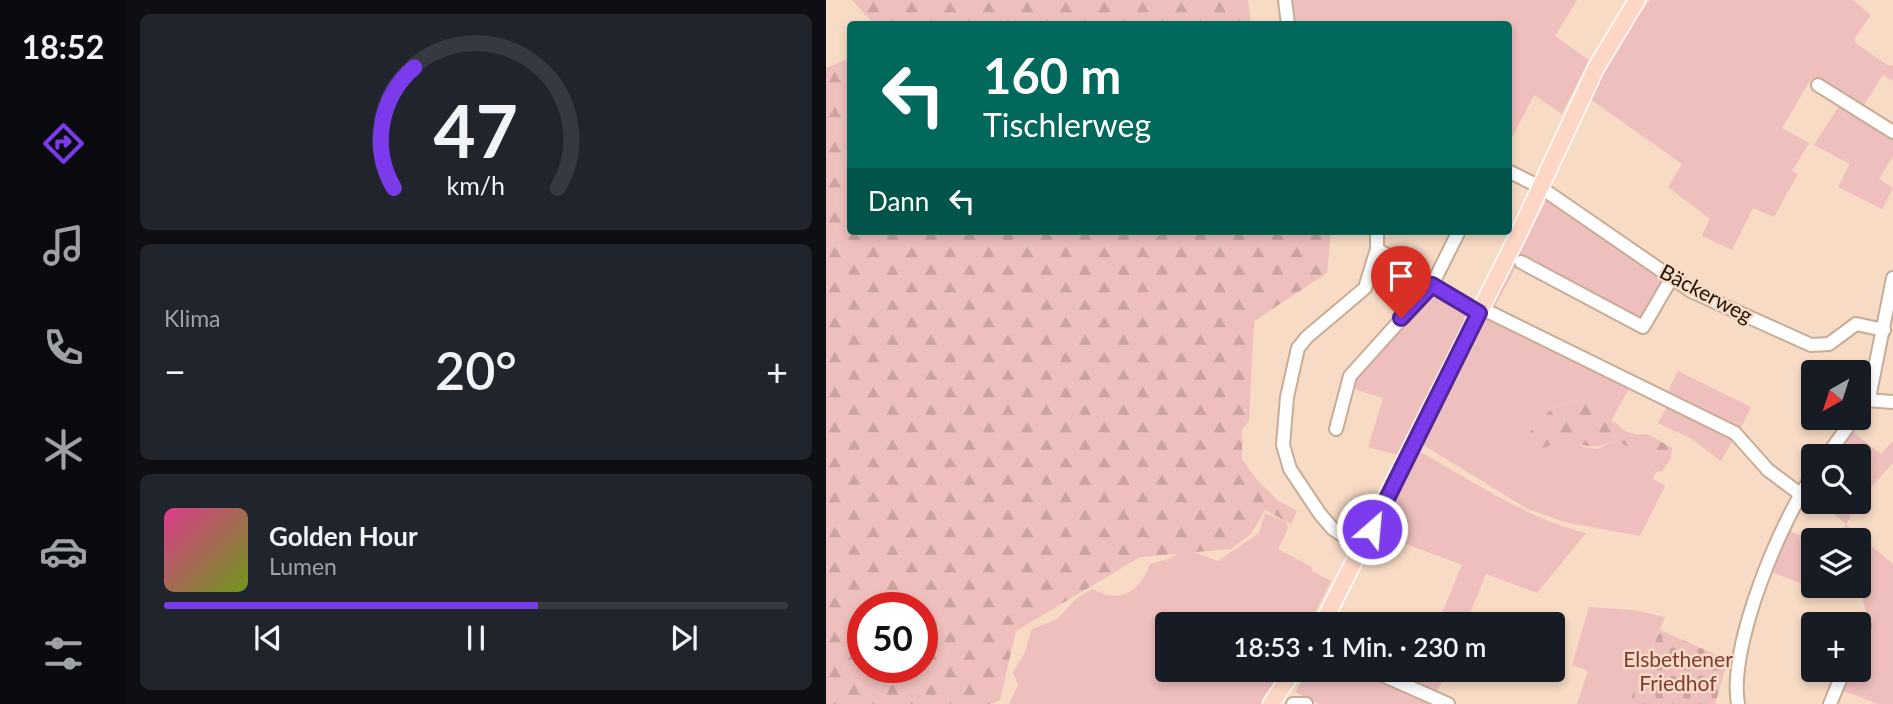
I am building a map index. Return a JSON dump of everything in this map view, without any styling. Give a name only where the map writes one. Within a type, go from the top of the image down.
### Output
[{"type":"main road","points":[[1329,612],[1480,311],[1596,68],[1637,0]]},
{"type":"main road","points":[[1270,704],[1286,682]]},
{"type":"street","points":[[1285,0],[1288,21]]},
{"type":"street","points":[[1818,85],[1893,132]]},
{"type":"street","name":"Bäckerweg","points":[[1512,173],[1540,187],[1671,279],[1711,301],[1811,345],[1829,344],[1856,324],[1884,330]]},
{"type":"street","points":[[1362,548],[1333,529],[1320,514],[1290,469],[1283,446],[1287,397],[1298,348],[1365,288],[1377,249],[1377,235]]},
{"type":"street","points":[[1336,429],[1350,376],[1432,285],[1457,235]]},
{"type":"street","points":[[1377,249],[1432,285],[1480,311],[1735,433],[1768,470],[1800,494],[1778,534],[1748,626],[1738,674],[1738,704]]},
{"type":"street","points":[[1521,262],[1643,327],[1671,279]]},
{"type":"street","points":[[1871,375],[1884,330],[1893,278]]},
{"type":"street","points":[[1871,405],[1893,402]]},
{"type":"street","points":[[1398,682],[1448,704]]},
{"type":"street","points":[[1830,704],[1839,682]]},
{"type":"street","points":[[1293,704],[1306,704]]},
{"type":"green space","points":[[852,0],[1248,0],[1251,21],[871,21]]},
{"type":"green space","points":[[1288,0],[1577,0],[1555,36],[1589,60],[1562,114],[1534,95],[1512,137],[1512,21],[1291,21]]},
{"type":"green space","points":[[1650,0],[1853,0],[1871,15],[1854,39],[1856,43],[1887,65],[1893,66],[1893,81],[1883,75],[1862,108],[1811,79],[1782,128],[1809,143],[1792,171],[1798,174],[1774,217],[1753,208],[1732,250],[1702,236],[1710,219],[1668,187],[1682,164],[1590,99],[1622,35]]},
{"type":"green space","points":[[847,59],[847,235],[1331,235],[1327,273],[1254,321],[1249,420],[1242,430],[1242,459],[1257,480],[1279,501],[1297,511],[1291,524],[1265,510],[1251,534],[1231,549],[1140,557],[1016,631],[1000,700],[991,704],[826,704],[826,68]]},
{"type":"green space","points":[[1841,103],[1893,135],[1893,156],[1879,179],[1893,188],[1882,209],[1838,187],[1850,164],[1814,145]]},
{"type":"green space","points":[[1546,201],[1557,203],[1666,278],[1644,316],[1640,319],[1521,258],[1493,310],[1490,308]]},
{"type":"green space","points":[[1435,291],[1467,314],[1397,455],[1368,447],[1383,398],[1357,390],[1352,381]]},
{"type":"green space","points":[[1487,315],[1631,385],[1611,421],[1594,414],[1586,403],[1578,401],[1551,409],[1531,431],[1567,438],[1584,447],[1597,449],[1617,440],[1639,443],[1656,472],[1653,479],[1665,486],[1640,536],[1564,522],[1526,508],[1423,445]]},
{"type":"green space","points":[[1678,371],[1751,407],[1739,432],[1666,395]]},
{"type":"green space","points":[[1579,401],[1586,403],[1594,414],[1616,423],[1625,431],[1637,435],[1648,434],[1672,448],[1671,458],[1662,471],[1656,472],[1639,443],[1626,446],[1617,440],[1592,446],[1567,439],[1540,449],[1527,435],[1551,409]]},
{"type":"green space","points":[[1669,403],[1735,436],[1721,461],[1692,439],[1658,423]]},
{"type":"green space","points":[[1850,430],[1868,444],[1840,444]]},
{"type":"green space","points":[[1893,441],[1893,463],[1871,488],[1871,446],[1881,454]]},
{"type":"green space","points":[[1419,451],[1480,487],[1541,518],[1586,533],[1537,593],[1486,574],[1470,612],[1442,612],[1462,565],[1380,534]]},
{"type":"green space","points":[[1265,513],[1286,522],[1288,528],[1278,549],[1312,567],[1312,571],[1331,581],[1316,612],[1155,612],[1155,682],[1279,682],[1265,704],[1009,704],[1018,685],[1013,672],[1024,654],[1032,629],[1057,619],[1077,598],[1093,589],[1112,596],[1128,593],[1141,582],[1150,564],[1171,558],[1185,549],[1218,561],[1259,533]]},
{"type":"green space","points":[[1834,514],[1851,514],[1846,525],[1850,528],[1844,528],[1846,524]]},
{"type":"green space","points":[[1785,529],[1801,536],[1801,584],[1769,571]]},
{"type":"green space","points":[[1871,546],[1893,564],[1893,704],[1878,704],[1839,689],[1842,682],[1871,682],[1871,612],[1866,612],[1863,598],[1871,598]]},
{"type":"green space","points":[[1589,607],[1633,610],[1665,617],[1629,704],[1577,704],[1588,671],[1572,665]]},
{"type":"green space","name":"Elsbethener Friedhof","points":[[1660,630],[1728,660],[1715,704],[1629,704]]},
{"type":"green space","points":[[1301,682],[1388,682],[1436,704],[1319,704],[1295,692]]},
{"type":"green space","points":[[1413,682],[1442,682],[1436,695],[1412,685]]},
{"type":"route","points":[[1372,529],[1479,313],[1432,285],[1401,318]]}]
